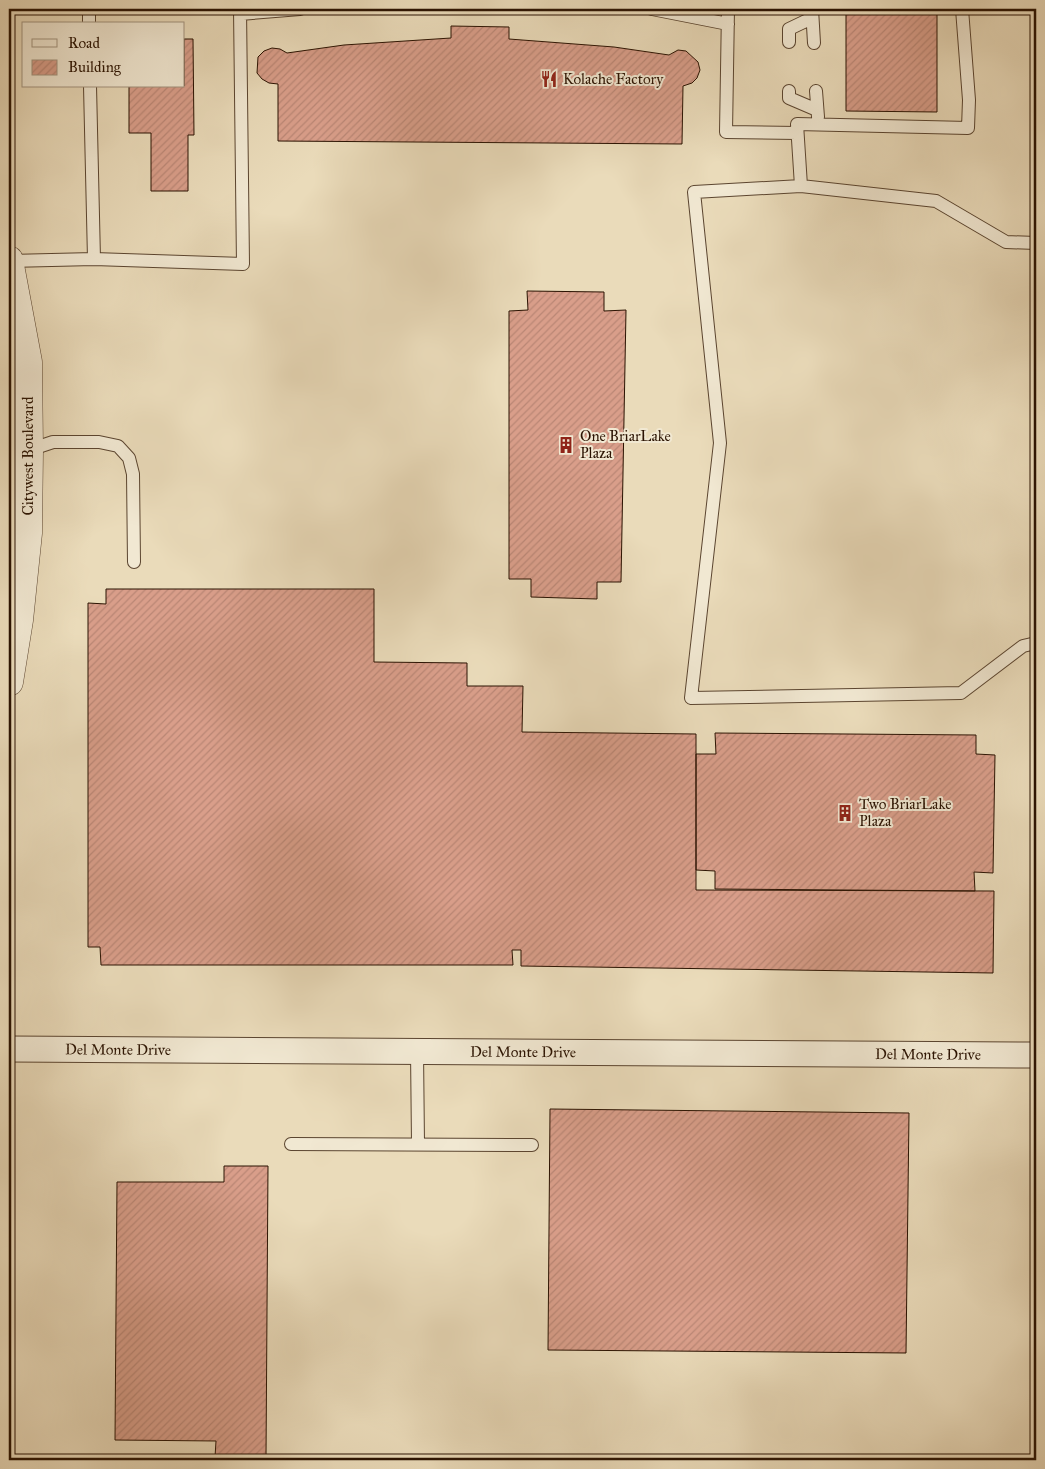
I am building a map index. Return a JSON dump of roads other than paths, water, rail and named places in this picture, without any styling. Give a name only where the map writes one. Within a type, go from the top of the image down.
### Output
[{"type":"street","name":"Citywest Boulevard","points":[[9,261],[28,362],[29,450],[28,534],[19,620],[9,682]]},
{"type":"street","name":"Del Monte Drive","points":[[9,1049],[1036,1055]]},
{"type":"lane","points":[[88,9],[89,22]]},
{"type":"lane","points":[[9,261],[94,259],[243,264],[240,11],[300,9]]},
{"type":"lane","points":[[652,9],[728,24]]},
{"type":"lane","points":[[728,9],[726,132],[797,133]]},
{"type":"lane","points":[[800,186],[797,124],[968,128],[969,100],[962,9]]},
{"type":"lane","points":[[789,42],[789,29],[812,14],[814,43]]},
{"type":"lane","points":[[90,88],[94,259]]},
{"type":"lane","points":[[789,91],[789,98],[817,110]]},
{"type":"lane","points":[[816,91],[818,124]]},
{"type":"lane","points":[[1036,243],[1006,242],[936,201],[800,186],[694,192],[720,443],[691,698],[961,693],[1023,646],[1036,643]]},
{"type":"lane","points":[[29,450],[52,442],[99,442],[118,446],[129,458],[133,474],[134,562]]},
{"type":"lane","points":[[417,1051],[418,1144]]},
{"type":"lane","points":[[291,1144],[532,1146]]},
{"type":"place","name":"Kolache Factory","points":[[549,79]]},
{"type":"place","name":"One BriarLake Plaza","points":[[566,445]]},
{"type":"place","name":"Two BriarLake Plaza","points":[[845,813]]}]
